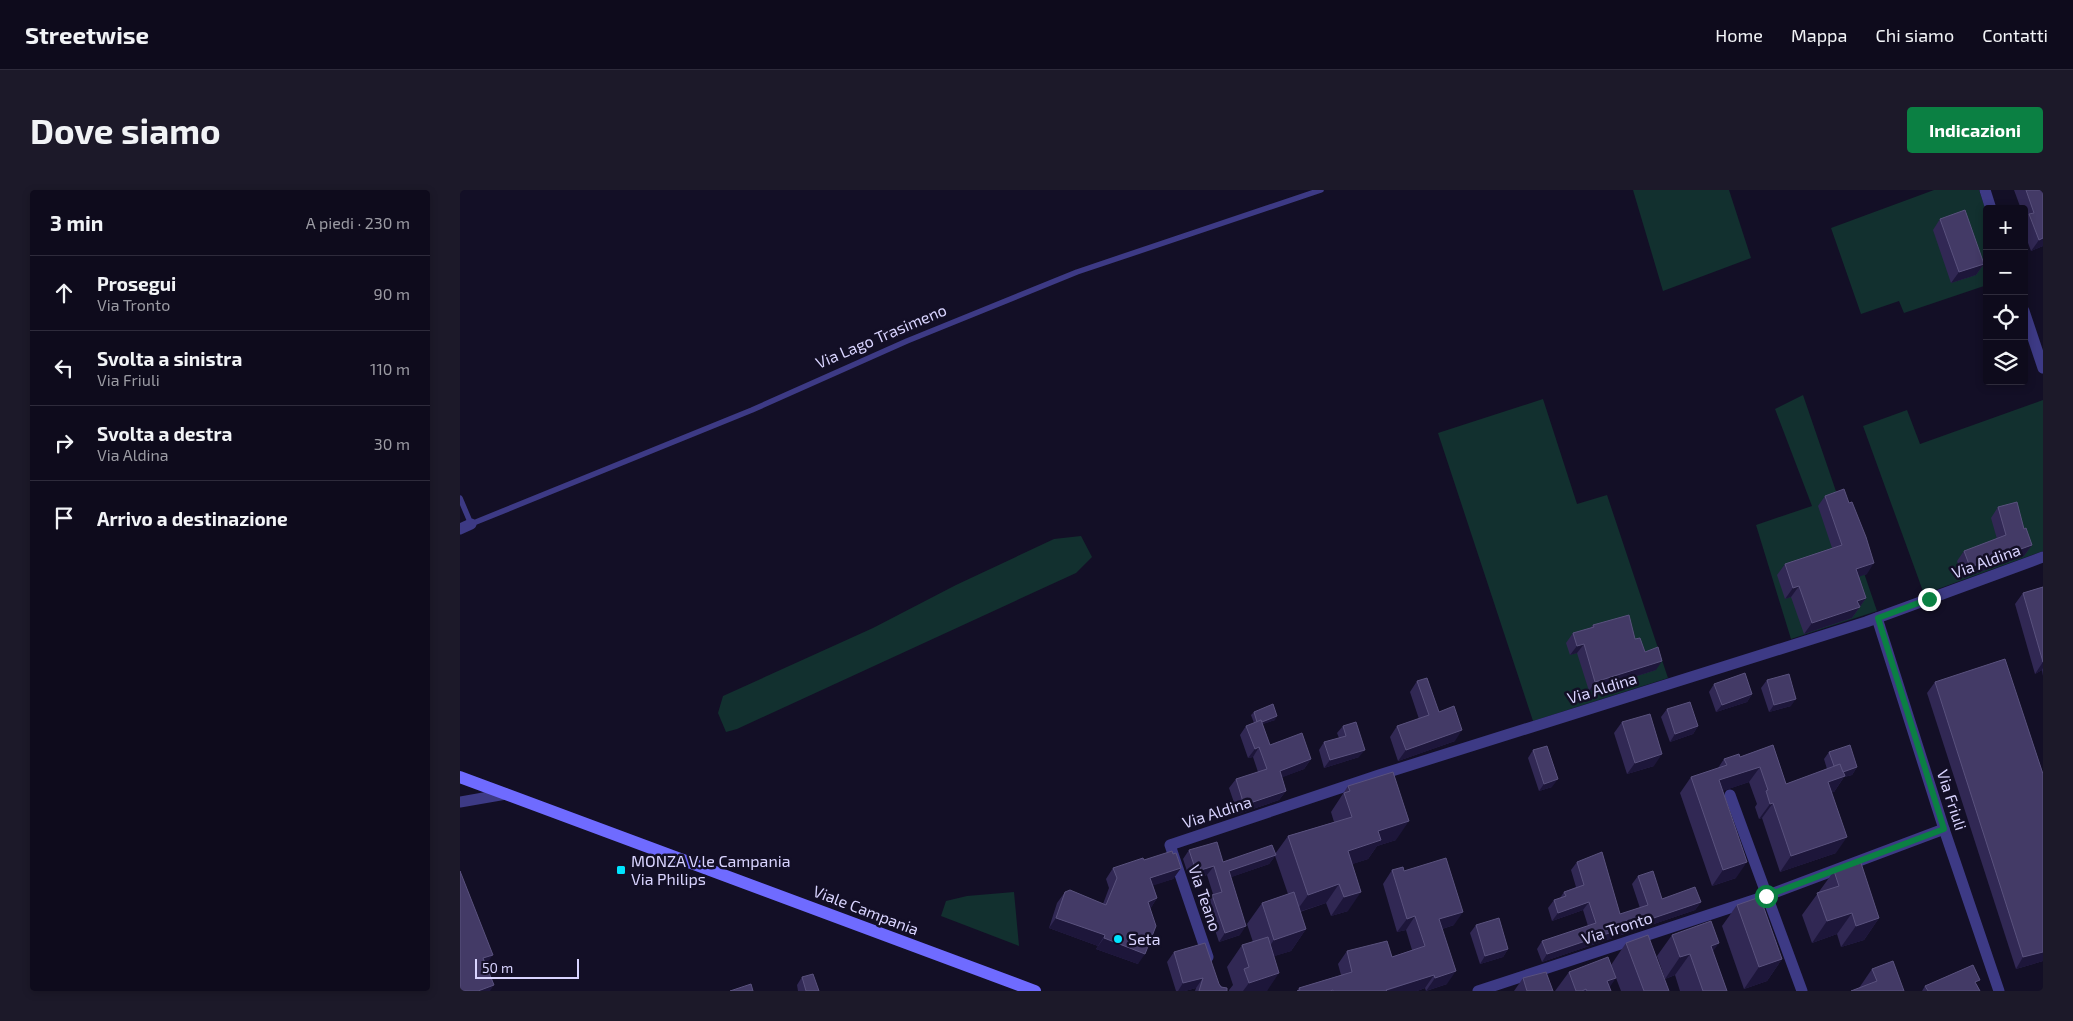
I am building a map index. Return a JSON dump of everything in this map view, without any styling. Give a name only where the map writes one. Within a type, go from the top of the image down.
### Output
[{"type":"street","points":[[1985,190],[1990,205]]},
{"type":"street","points":[[2028,323],[2043,368]]},
{"type":"street","name":"Via Aldina","points":[[1170,845],[1379,775],[1878,618],[2043,557]]},
{"type":"street","name":"Via Friuli","points":[[1878,618],[1944,829],[1999,991]]},
{"type":"street","name":"Viale Campania","points":[[460,777],[1035,991]]},
{"type":"street","points":[[460,802],[506,794]]},
{"type":"street","points":[[1730,795],[1802,991]]},
{"type":"street","name":"Via Tronto","points":[[1478,991],[1766,896],[1944,829]]},
{"type":"street","name":"Via Teano","points":[[1170,845],[1213,973]]},
{"type":"lane","name":"Via Lago Trasimeno","points":[[465,527],[752,410],[907,341],[1077,272],[1321,190]]},
{"type":"lane","points":[[460,498],[465,527]]},
{"type":"green space","points":[[1633,190],[1729,190],[1751,258],[1663,291]]},
{"type":"green space","points":[[1934,190],[1979,190],[1984,205],[1983,286],[1904,313],[1899,301],[1861,314],[1831,228]]},
{"type":"green space","points":[[1803,395],[1877,611],[1791,639],[1756,525],[1812,506],[1775,409]]},
{"type":"green space","points":[[1543,399],[1577,504],[1607,495],[1668,678],[1533,721],[1438,433]]},
{"type":"green space","points":[[2043,400],[2043,551],[1924,594],[1863,426],[1907,410],[1920,444]]},
{"type":"green space","points":[[1081,536],[1092,557],[1076,573],[737,729],[726,732],[718,713],[723,696],[873,628],[956,585],[1054,539]]},
{"type":"green space","points":[[1014,892],[1019,946],[941,916],[946,901],[967,896]]},
{"type":"building","points":[[2026,190],[2043,190],[2043,238],[2039,240],[2029,214],[2034,213]]},
{"type":"building","points":[[1965,210],[1983,264],[1959,272],[1940,219]]},
{"type":"building","points":[[1844,489],[1849,503],[1852,502],[1874,563],[1856,569],[1866,598],[1857,601],[1860,607],[1812,623],[1799,586],[1793,588],[1785,564],[1842,545],[1825,496]]},
{"type":"building","points":[[2017,502],[2024,529],[2026,528],[2032,545],[1970,567],[1964,551],[2006,535],[1998,507]]},
{"type":"building","points":[[2043,587],[2043,662],[2023,593]]},
{"type":"building","points":[[1629,615],[1635,639],[1640,638],[1645,652],[1658,647],[1662,661],[1595,682],[1584,644],[1577,646],[1573,633]]},
{"type":"building","points":[[2005,659],[2043,774],[2043,952],[2023,957],[1935,682]]},
{"type":"building","points":[[1745,673],[1752,694],[1722,705],[1714,684]]},
{"type":"building","points":[[1789,674],[1796,699],[1774,705],[1767,680]]},
{"type":"building","points":[[1427,678],[1439,712],[1454,706],[1462,730],[1406,750],[1397,726],[1429,715],[1417,681]]},
{"type":"building","points":[[1690,702],[1698,726],[1675,734],[1667,709]]},
{"type":"building","points":[[1273,704],[1277,716],[1257,722],[1254,712]]},
{"type":"building","points":[[1650,714],[1662,754],[1635,763],[1622,722]]},
{"type":"building","points":[[1261,720],[1270,745],[1302,733],[1311,759],[1280,771],[1286,791],[1244,805],[1236,779],[1267,769],[1259,747],[1255,749],[1246,726]]},
{"type":"building","points":[[1356,722],[1365,750],[1330,760],[1324,742],[1346,736],[1343,726]]},
{"type":"building","points":[[1773,745],[1786,784],[1840,764],[1845,776],[1828,782],[1847,837],[1791,856],[1773,803],[1770,804],[1766,791],[1768,790],[1760,767],[1719,780],[1747,862],[1723,870],[1691,777],[1727,765],[1724,759],[1739,754],[1740,757]]},
{"type":"building","points":[[1850,745],[1857,767],[1843,772],[1840,764],[1834,766],[1829,752]]},
{"type":"building","points":[[1547,746],[1558,779],[1544,784],[1533,750]]},
{"type":"building","points":[[1393,772],[1409,821],[1378,831],[1381,840],[1348,851],[1361,892],[1344,897],[1339,884],[1308,895],[1288,836],[1352,817],[1344,793],[1350,791],[1348,786]]},
{"type":"building","points":[[1217,842],[1223,862],[1272,845],[1276,855],[1229,871],[1246,926],[1225,933],[1212,895],[1222,892],[1214,866],[1201,870],[1199,864],[1194,865],[1189,850]]},
{"type":"building","points":[[1172,851],[1173,854],[1176,853],[1181,868],[1150,878],[1157,898],[1148,902],[1156,926],[1145,954],[1104,938],[1105,935],[1056,918],[1065,892],[1070,890],[1106,905],[1117,878],[1113,868]]},
{"type":"building","points":[[1602,852],[1620,914],[1648,905],[1638,876],[1653,871],[1662,899],[1695,887],[1701,902],[1547,954],[1542,941],[1596,923],[1589,902],[1558,913],[1554,900],[1566,896],[1564,892],[1584,885],[1577,862]]},
{"type":"building","points":[[1446,858],[1463,912],[1439,919],[1456,971],[1435,978],[1434,975],[1387,991],[1297,991],[1300,990],[1299,988],[1352,972],[1347,951],[1387,941],[1392,957],[1425,946],[1415,916],[1407,919],[1392,870],[1403,867],[1404,871]]},
{"type":"building","points":[[1861,863],[1879,918],[1856,926],[1852,913],[1827,921],[1817,893],[1839,886],[1834,871]]},
{"type":"building","points":[[460,871],[493,955],[483,958],[494,985],[478,991],[460,991]]},
{"type":"building","points":[[1294,892],[1306,929],[1274,940],[1262,903]]},
{"type":"building","points":[[1760,897],[1782,959],[1759,967],[1737,905]]},
{"type":"building","points":[[1499,918],[1508,949],[1485,956],[1476,925]]},
{"type":"building","points":[[1711,921],[1719,943],[1711,946],[1727,991],[1703,991],[1690,954],[1680,957],[1672,935]]},
{"type":"building","points":[[1648,935],[1669,991],[1644,991],[1626,943]]},
{"type":"building","points":[[1268,937],[1279,973],[1249,983],[1244,969],[1249,967],[1242,945]]},
{"type":"building","points":[[1205,943],[1219,984],[1221,987],[1227,988],[1227,991],[1199,991],[1203,978],[1183,983],[1174,952]]},
{"type":"building","points":[[1608,957],[1616,978],[1607,981],[1611,991],[1587,991],[1586,989],[1576,991],[1569,972]]},
{"type":"building","points":[[1893,961],[1904,991],[1851,991],[1877,981],[1872,969]]},
{"type":"building","points":[[1973,965],[1980,980],[1975,982],[1980,991],[1928,991],[1925,986]]},
{"type":"building","points":[[1546,972],[1553,991],[1527,991],[1523,978]]},
{"type":"building","points":[[813,974],[819,991],[806,991],[802,977]]},
{"type":"building","points":[[751,984],[753,991],[730,991]]},
{"type":"place","name":"MONZA V.le Campania Via Philips","points":[[621,870]]},
{"type":"place","name":"Seta","points":[[1118,939]]},
{"type":"route","points":[[1766,896],[1944,829],[1878,618],[1929,599]]}]
